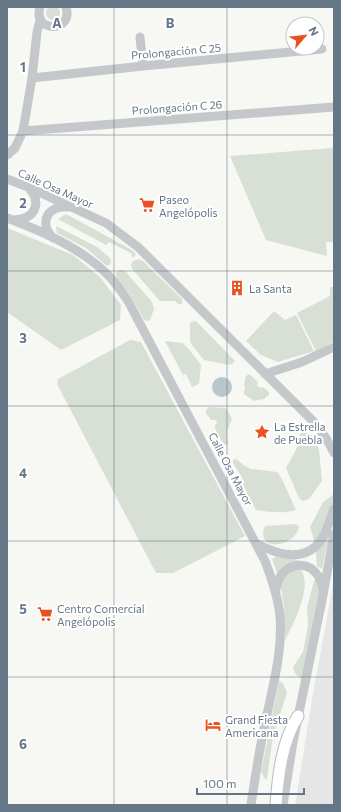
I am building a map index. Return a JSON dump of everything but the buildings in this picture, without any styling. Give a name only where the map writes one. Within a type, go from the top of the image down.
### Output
[{"type":"main road","points":[[276,805],[280,770],[290,731],[298,716]]},
{"type":"street","points":[[34,7],[47,26],[52,27],[60,25],[66,18],[66,7]]},
{"type":"street","points":[[7,155],[15,148],[23,131],[32,78],[40,14]]},
{"type":"street","points":[[140,37],[143,66]]},
{"type":"street","name":"Prolongación C 25","points":[[32,78],[285,53]]},
{"type":"street","name":"Prolongación C 26","points":[[23,131],[334,107]]},
{"type":"street","name":"Calle Osa Mayor","points":[[7,179],[28,187],[106,223],[138,247],[313,422],[326,438],[334,453]]},
{"type":"street","points":[[10,219],[27,218],[34,210],[35,198],[28,187]]},
{"type":"street","points":[[54,238],[46,227],[48,214],[56,208],[72,208]]},
{"type":"street","name":"Calle Osa Mayor","points":[[10,219],[54,238],[92,261],[107,274],[128,301],[265,561],[276,591],[280,616],[279,647],[257,764],[251,805]]},
{"type":"street","points":[[265,374],[302,362],[334,347]]},
{"type":"street","points":[[257,544],[287,555],[309,551],[317,546],[322,538],[334,509]]},
{"type":"street","points":[[282,805],[334,534]]},
{"type":"street","points":[[276,591],[278,581],[283,573],[290,568],[301,565],[311,568],[318,574],[321,581],[323,595]]},
{"type":"shaded area","points":[[50,6],[56,6],[60,10],[60,16],[56,20],[50,20],[46,16],[46,10]]},
{"type":"shaded area","points":[[333,148],[334,242],[326,242],[327,256],[266,240],[230,156]]},
{"type":"shaded area","points":[[66,214],[132,250],[136,254],[133,258],[131,253],[109,242],[106,245],[58,219]]},
{"type":"shaded area","points":[[56,226],[97,247],[110,258],[111,263],[107,266],[86,248],[57,233]]},
{"type":"shaded area","points":[[7,228],[73,255],[100,277],[121,305],[120,320],[61,350],[7,312]]},
{"type":"shaded area","points":[[139,259],[143,261],[182,299],[182,304],[178,304],[175,301],[160,301],[132,269],[131,265],[133,261]]},
{"type":"shaded area","points":[[120,270],[125,271],[152,302],[154,309],[150,320],[144,320],[130,295],[117,278],[116,273]]},
{"type":"shaded area","points":[[330,287],[334,287],[334,341],[316,351],[297,313],[330,296]]},
{"type":"shaded area","points":[[274,311],[285,320],[296,315],[314,351],[278,362],[261,355],[246,341]]},
{"type":"shaded area","points":[[194,321],[197,322],[235,361],[232,364],[228,365],[204,360],[190,341],[190,323]]},
{"type":"shaded area","points":[[130,340],[141,342],[245,536],[173,573],[156,573],[57,384],[58,379]]},
{"type":"shaded area","points":[[165,341],[182,343],[188,348],[201,365],[199,384],[192,387],[186,374],[183,375]]},
{"type":"shaded area","points":[[249,374],[258,382],[257,385],[260,388],[263,387],[269,392],[269,395],[264,399],[254,401],[244,394],[246,376]]},
{"type":"shaded area","points":[[222,377],[229,380],[232,387],[229,394],[222,397],[215,394],[212,387],[215,380]]},
{"type":"shaded area","points":[[209,407],[226,408],[232,419],[227,431],[228,443],[226,445],[223,444],[215,428],[217,423],[216,420],[211,420],[206,413],[206,410]]},
{"type":"shaded area","points":[[304,432],[309,433],[314,437],[319,449],[322,481],[309,499],[303,501],[299,498],[286,468],[297,448],[300,434]]},
{"type":"shaded area","points":[[234,459],[251,469],[277,472],[281,477],[296,510],[271,512],[256,510],[243,486],[244,481],[233,463]]},
{"type":"shaded area","points":[[334,494],[334,515],[322,569],[317,566],[315,543],[310,527],[323,502]]},
{"type":"shaded area","points":[[295,524],[299,526],[297,533],[285,542],[271,544],[266,541],[263,536],[264,528],[266,526]]},
{"type":"shaded area","points":[[289,549],[295,555],[298,562],[283,568],[277,573],[272,559]]},
{"type":"shaded area","points":[[300,568],[304,576],[304,594],[297,615],[285,641],[284,606],[280,582],[289,573]]},
{"type":"shaded area","points":[[315,577],[320,587],[302,680],[295,673],[293,667],[303,652],[308,626],[307,608]]},
{"type":"shaded area","points":[[334,580],[334,805],[295,805],[314,688]]},
{"type":"shaded area","points":[[279,681],[283,684],[287,693],[273,736],[267,779],[265,779],[261,772]]},
{"type":"place","name":"Paseo Angelópolis","points":[[147,205]]},
{"type":"place","name":"La Santa","points":[[237,288]]},
{"type":"place","name":"La Estrella de Puebla","points":[[262,432]]},
{"type":"place","name":"Centro Comercial Angelópolis","points":[[45,614]]},
{"type":"place","name":"Grand Fiesta Americana","points":[[213,725]]}]
